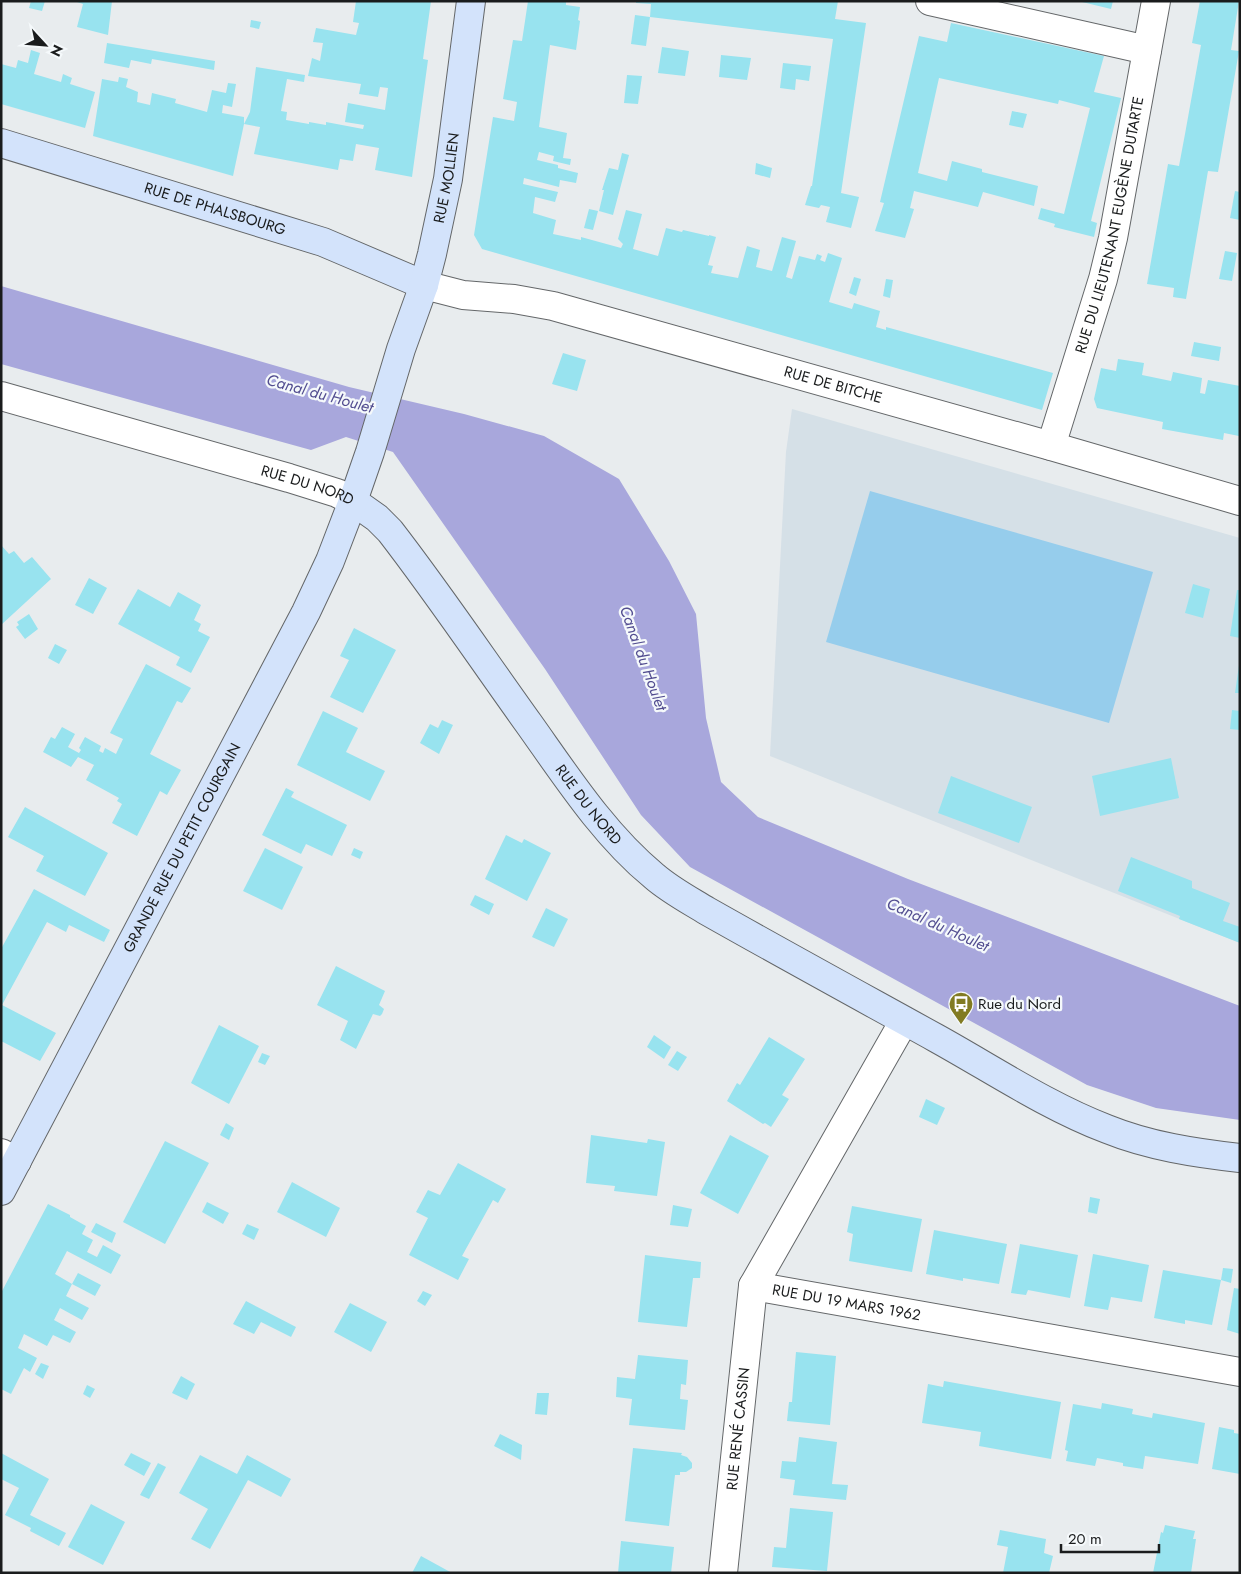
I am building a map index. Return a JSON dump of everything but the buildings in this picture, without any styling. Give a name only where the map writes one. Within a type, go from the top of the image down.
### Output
[{"type":"street","name":"RUE MOLLIEN","points":[[370,452],[401,349],[424,285],[439,227],[448,179],[471,1]]},
{"type":"street","points":[[930,1],[1147,50]]},
{"type":"street","name":"RUE DU LIEUTENANT EUGÈNE DUTARTE","points":[[1051,446],[1103,279],[1113,238],[1156,1]]},
{"type":"street","name":"RUE DE PHALSBOURG","points":[[1,142],[323,242],[424,285]]},
{"type":"street","name":"RUE DE BITCHE","points":[[424,285],[463,295],[521,300],[553,306],[1051,446],[1240,502]]},
{"type":"street","name":"RUE DU NORD","points":[[1,396],[290,478],[337,493],[353,501],[377,518],[390,531],[564,773],[628,853],[654,876],[680,895],[1057,1106],[1106,1129],[1133,1138],[1167,1147],[1240,1158]]},
{"type":"street","name":"GRANDE RUE DU PETIT COURGAIN","points":[[1,1190],[9,1157],[306,612],[330,561],[370,452]]},
{"type":"street","name":"RUE DU 19 MARS 1962","points":[[904,1021],[753,1286],[1240,1372]]},
{"type":"street","name":"RUE RENÉ CASSIN","points":[[723,1573],[753,1286]]},
{"type":"shaded area","points":[[792,409],[1240,538],[1240,943],[770,756],[786,452]]},
{"type":"shaded area","points":[[870,491],[1153,572],[1109,723],[826,642]]},
{"type":"water","name":"Canal du Houlet","points":[[1,286],[349,387],[464,414],[544,436],[619,479],[669,561],[696,614],[706,718],[721,782],[758,817],[908,879],[1240,1006],[1240,1120],[1156,1108],[1087,1085],[690,867],[641,815],[545,669],[393,452],[346,437],[311,450],[1,364]]},
{"type":"place","name":"Rue du Nord","points":[[961,1025]]}]
